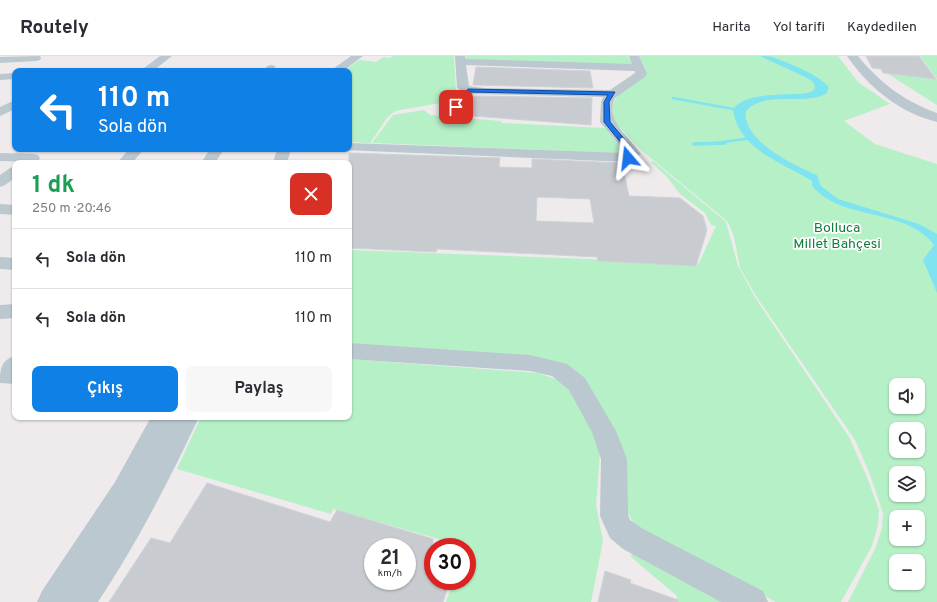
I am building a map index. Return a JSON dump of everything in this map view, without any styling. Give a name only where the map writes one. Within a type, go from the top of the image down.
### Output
[{"type":"street","points":[[150,68],[167,56]]},
{"type":"street","points":[[330,68],[347,56]]},
{"type":"street","points":[[340,68],[358,56]]},
{"type":"street","points":[[852,56],[875,84],[905,104],[937,118]]},
{"type":"street","points":[[0,60],[36,57],[35,68]]},
{"type":"street","points":[[352,147],[628,158],[634,154],[607,122],[607,102],[610,96],[639,77],[641,72],[636,62],[461,59],[463,87],[466,95],[460,106],[446,109]]},
{"type":"street","points":[[0,77],[12,76]]},
{"type":"street","points":[[466,95],[613,94]]},
{"type":"street","points":[[466,95],[520,101]]},
{"type":"street","points":[[0,112],[12,106]]},
{"type":"street","points":[[127,160],[134,152]]},
{"type":"street","points":[[0,156],[34,157]]},
{"type":"street","points":[[0,182],[12,173]]},
{"type":"street","points":[[0,209],[12,210]]},
{"type":"street","points":[[0,264],[12,264]]},
{"type":"street","points":[[0,312],[12,311]]},
{"type":"street","points":[[352,351],[530,363],[559,370],[577,384],[604,431],[614,459],[614,516],[620,529],[634,539],[752,602]]},
{"type":"street","points":[[12,368],[6,376],[12,376]]},
{"type":"street","points":[[53,602],[125,490],[161,420]]},
{"type":"street","points":[[79,602],[107,562],[151,489],[186,420]]},
{"type":"green space","points":[[393,56],[454,56],[456,91],[453,94],[447,94],[441,103],[395,111],[387,118],[370,143],[352,142],[352,68],[348,68],[360,60],[376,62],[384,57],[390,58]]},
{"type":"green space","points":[[466,56],[628,56],[632,63],[631,65],[467,61]]},
{"type":"green space","name":"Bolluca Millet Bahçesi","points":[[639,56],[838,56],[858,82],[890,104],[844,121],[875,144],[937,164],[937,602],[848,602],[875,549],[882,528],[883,513],[869,472],[855,440],[758,299],[740,268],[734,237],[728,222],[641,150],[614,122],[612,107],[617,96],[641,80],[646,70]]},
{"type":"green space","points":[[920,56],[937,56],[937,79]]},
{"type":"green space","points":[[888,74],[937,79],[937,105]]},
{"type":"green space","points":[[424,110],[430,115],[501,121],[502,123],[605,128],[623,151],[619,153],[372,143],[393,115]]},
{"type":"green space","points":[[653,161],[726,222],[738,266],[756,299],[849,437],[867,477],[879,510],[878,525],[872,546],[841,602],[776,602],[636,527],[626,510],[573,372],[352,343],[352,250],[699,263],[716,226],[711,225],[705,213],[680,194],[667,177],[651,162]]},
{"type":"green space","points":[[352,359],[538,373],[558,380],[574,395],[594,429],[600,454],[596,505],[603,541],[591,602],[446,602],[450,590],[476,590],[476,538],[435,538],[333,509],[331,514],[177,469],[200,420],[352,420]]},
{"type":"green space","points":[[632,551],[733,602],[676,602],[677,596],[631,557]]},
{"type":"water","points":[[760,56],[772,57],[812,74],[820,79],[829,88],[826,94],[816,97],[806,99],[763,101],[754,105],[746,111],[747,122],[752,132],[760,142],[771,150],[796,165],[817,175],[821,186],[838,199],[919,224],[937,234],[937,293],[923,260],[934,245],[923,234],[910,226],[882,216],[851,209],[824,197],[812,186],[812,181],[763,153],[752,145],[743,135],[737,123],[733,109],[739,103],[748,99],[768,95],[808,93],[814,90],[815,86],[812,81],[805,77]]},
{"type":"building","points":[[866,56],[919,56],[936,79],[883,73],[881,69],[872,68]]},
{"type":"building","points":[[476,67],[590,71],[593,88],[473,85]]},
{"type":"building","points":[[447,95],[458,96],[454,102],[442,105]]},
{"type":"building","points":[[474,96],[592,98],[591,125],[446,114],[464,110]]},
{"type":"building","points":[[349,153],[500,158],[499,167],[532,168],[532,159],[622,163],[629,196],[680,198],[703,216],[707,230],[696,266],[598,261],[597,257],[437,249],[436,252],[352,248],[352,160],[349,160]],"holes":[[[537,197],[590,199],[594,223],[536,221]]]},
{"type":"building","points":[[207,483],[330,522],[337,510],[430,538],[424,538],[424,590],[447,590],[443,602],[109,602],[151,538],[170,543]]},
{"type":"building","points":[[605,571],[631,580],[630,583],[678,600],[678,602],[598,602]]},
{"type":"waterway","points":[[673,98],[738,110]]},
{"type":"waterway","points":[[712,143],[752,138]]},
{"type":"waterway","points":[[694,144],[712,143]]},
{"type":"waterway","points":[[708,144],[712,143]]},
{"type":"waterway","points":[[712,143],[725,143]]},
{"type":"route","points":[[456,107],[460,106],[468,90],[484,92],[613,94],[607,102],[607,122],[634,154],[628,158]]}]
